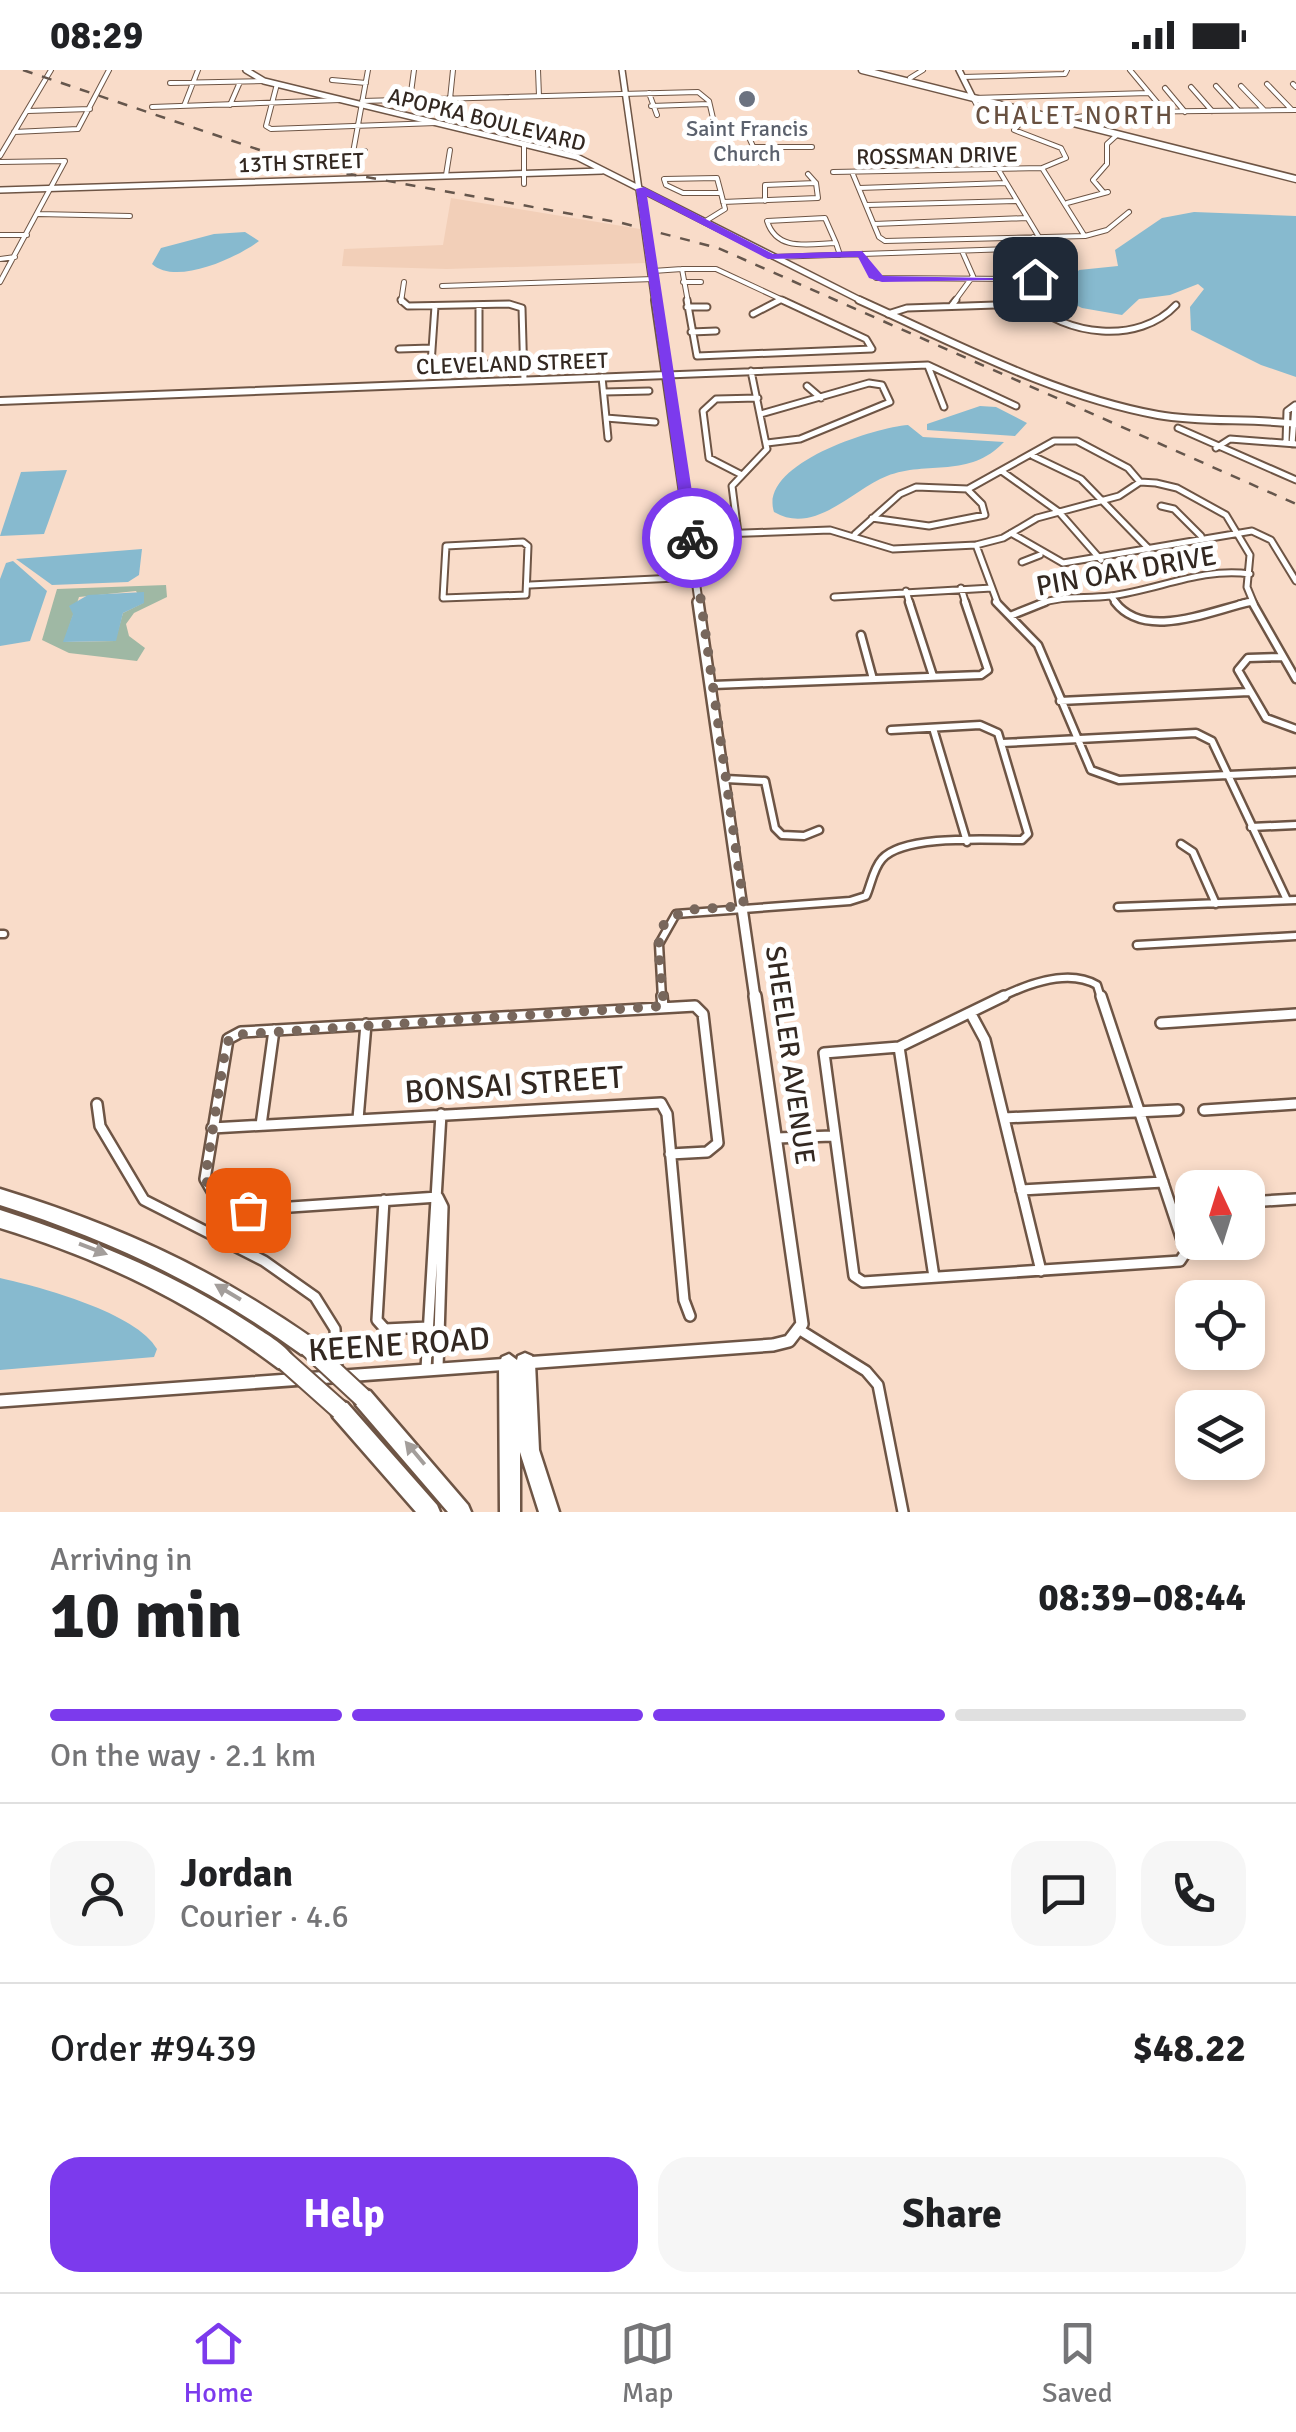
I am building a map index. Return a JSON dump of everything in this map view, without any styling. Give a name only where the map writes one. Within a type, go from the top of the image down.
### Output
[{"type":"highway","points":[[0,1197],[111,1233],[189,1268],[263,1314],[308,1347],[363,1398],[462,1512]]},
{"type":"highway","points":[[0,1219],[135,1266],[210,1308],[286,1361],[340,1410],[430,1512]]},
{"type":"highway","points":[[510,1512],[517,1364]]},
{"type":"highway","points":[[517,1364],[529,1450],[549,1512]]},
{"type":"main road","points":[[862,70],[1200,153]]},
{"type":"main road","points":[[878,70],[908,80]]},
{"type":"main road","points":[[972,96],[1296,177]]},
{"type":"main road","points":[[1032,112],[1048,112]]},
{"type":"street","points":[[0,282],[64,161],[0,160],[51,70]]},
{"type":"street","points":[[14,132],[78,130],[109,70]]},
{"type":"street","points":[[184,106],[198,70]]},
{"type":"street","name":"APOPKA BOULEVARD","points":[[246,70],[264,81],[577,158],[888,314],[1003,365],[1122,408],[1169,416],[1292,424]]},
{"type":"street","points":[[350,170],[368,70]]},
{"type":"street","points":[[410,100],[414,70]]},
{"type":"street","points":[[450,98],[453,70]]},
{"type":"street","points":[[538,70],[539,96]]},
{"type":"street","name":"SHEELER AVENUE","points":[[622,70],[802,1311],[799,1332]]},
{"type":"street","points":[[908,80],[922,70]]},
{"type":"street","points":[[959,70],[985,120]]},
{"type":"street","points":[[963,77],[1065,74],[1067,70]]},
{"type":"street","points":[[1130,70],[1166,113]]},
{"type":"street","points":[[332,80],[366,83]]},
{"type":"street","points":[[170,83],[264,81]]},
{"type":"street","points":[[230,105],[240,82]]},
{"type":"street","points":[[277,84],[266,126],[275,129],[437,123]]},
{"type":"street","points":[[1267,84],[1294,110]]},
{"type":"street","points":[[1216,86],[1239,111]]},
{"type":"street","points":[[1241,86],[1265,110]]},
{"type":"street","points":[[1165,88],[1186,112]]},
{"type":"street","points":[[1191,88],[1213,112]]},
{"type":"street","points":[[362,103],[698,92],[709,104],[715,127],[747,133],[760,162]]},
{"type":"street","points":[[649,93],[656,115]]},
{"type":"street","points":[[987,98],[1149,94]]},
{"type":"street","points":[[152,107],[340,100]]},
{"type":"street","points":[[651,106],[709,104]]},
{"type":"street","points":[[26,111],[90,109]]},
{"type":"street","points":[[1071,118],[1084,114],[1294,110]]},
{"type":"street","points":[[1032,112],[1014,126],[1014,131],[1053,144],[1066,154],[1062,163],[1042,168],[1085,236]]},
{"type":"street","points":[[1066,204],[1106,192],[1093,180],[1107,164],[1106,148],[1121,135]]},
{"type":"street","points":[[524,144],[524,184]]},
{"type":"street","points":[[752,147],[812,147]]},
{"type":"street","points":[[446,175],[450,150]]},
{"type":"street","points":[[353,152],[365,151]]},
{"type":"street","points":[[997,168],[1027,218],[1045,263],[1025,291],[1028,304]]},
{"type":"street","name":"ROSSMAN DRIVE","points":[[833,172],[1042,168]]},
{"type":"street","name":"13TH STREET","points":[[0,190],[604,170]]},
{"type":"street","points":[[852,172],[879,238],[891,242],[1085,236],[1107,230],[1129,212]]},
{"type":"street","points":[[723,202],[818,198],[816,182],[808,174]]},
{"type":"street","points":[[704,222],[722,214],[721,193],[712,176],[664,179],[666,186],[682,193],[721,193]]},
{"type":"street","points":[[766,200],[764,184],[816,182]]},
{"type":"street","points":[[859,188],[1006,183]]},
{"type":"street","points":[[866,206],[1016,201]]},
{"type":"street","points":[[38,214],[130,216]]},
{"type":"street","points":[[836,243],[781,243],[772,236],[767,221],[824,218],[836,243],[840,254]]},
{"type":"street","points":[[874,224],[1027,218]]},
{"type":"street","points":[[0,236],[28,235]]},
{"type":"street","points":[[771,257],[1038,248]]},
{"type":"street","points":[[962,251],[973,276]]},
{"type":"street","points":[[862,254],[872,276],[1035,279]]},
{"type":"street","points":[[0,259],[16,257]]},
{"type":"street","points":[[442,286],[653,275],[682,269],[716,269],[873,346],[868,350],[703,358],[694,353],[682,269]]},
{"type":"street","points":[[951,306],[973,276]]},
{"type":"street","points":[[404,282],[404,305],[509,304],[522,308],[524,380]]},
{"type":"street","points":[[683,282],[702,282]]},
{"type":"street","points":[[753,314],[781,299]]},
{"type":"street","points":[[888,314],[907,308],[1028,304],[1056,318],[1120,332],[1166,317],[1176,305]]},
{"type":"street","points":[[479,305],[479,366]]},
{"type":"street","points":[[435,306],[430,362],[435,366],[526,364]]},
{"type":"street","points":[[686,308],[707,307]]},
{"type":"street","points":[[691,332],[716,331]]},
{"type":"street","points":[[399,349],[431,348]]},
{"type":"street","points":[[834,352],[840,368]]},
{"type":"street","points":[[928,365],[944,407]]},
{"type":"street","name":"CLEVELAND STREET","points":[[0,400],[928,365],[1016,406]]},
{"type":"street","points":[[738,533],[731,493],[742,475],[766,454],[767,443],[752,371]]},
{"type":"street","points":[[602,378],[608,438]]},
{"type":"street","points":[[761,414],[875,382],[886,388],[890,402],[884,408],[808,436],[767,443]]},
{"type":"street","points":[[807,386],[821,398]]},
{"type":"street","points":[[604,392],[649,391]]},
{"type":"street","points":[[742,475],[709,458],[702,411],[716,400],[758,398]]},
{"type":"street","points":[[1216,448],[1230,439],[1291,443],[1296,405]]},
{"type":"street","points":[[606,418],[655,422]]},
{"type":"street","points":[[1178,428],[1296,480]]},
{"type":"street","points":[[854,534],[871,517],[916,487],[968,489],[1033,456],[1054,440],[1078,442],[1128,468],[1140,482]]},
{"type":"street","points":[[1033,456],[1081,480],[1105,500],[1149,549]]},
{"type":"street","points":[[1002,471],[1060,512],[1102,560]]},
{"type":"street","points":[[692,535],[830,530],[854,534],[892,549],[976,545],[1060,512],[1105,500],[1140,482],[1176,488],[1214,506],[1250,555],[1247,587],[1252,601],[1296,680]]},
{"type":"street","points":[[871,517],[892,524],[970,522],[985,515],[982,504],[968,489]]},
{"type":"street","points":[[1161,506],[1174,509],[1202,537]]},
{"type":"street","points":[[1011,533],[1040,555],[1062,563],[1102,560],[1202,537],[1264,534],[1296,582]]},
{"type":"street","points":[[527,543],[530,585],[522,596],[442,598],[444,550],[450,545],[527,543]]},
{"type":"street","points":[[976,545],[997,603],[1038,645],[1084,762],[1101,776],[1119,780],[1296,772]]},
{"type":"street","points":[[1022,562],[1040,555]]},
{"type":"street","points":[[1284,563],[1296,562]]},
{"type":"street","name":"PIN OAK DRIVE","points":[[1010,616],[1054,598],[1111,596],[1224,570],[1250,574]]},
{"type":"street","points":[[530,585],[697,577]]},
{"type":"street","points":[[712,685],[982,675],[988,670],[961,588]]},
{"type":"street","points":[[834,598],[992,588]]},
{"type":"street","points":[[906,591],[933,677]]},
{"type":"street","points":[[1111,596],[1126,616],[1154,624],[1252,601]]},
{"type":"street","points":[[862,635],[873,679]]},
{"type":"street","points":[[1283,657],[1248,658],[1238,670],[1265,719],[1275,727],[1296,729]]},
{"type":"street","points":[[1060,701],[1248,692]]},
{"type":"street","points":[[664,1006],[658,946],[664,924],[685,910],[866,896],[881,861],[891,852],[967,842],[1022,840],[1028,834],[1002,742],[989,727],[891,730]]},
{"type":"street","points":[[933,728],[967,842]]},
{"type":"street","points":[[1002,742],[1196,733],[1212,741],[1251,827],[1291,900],[1118,907]]},
{"type":"street","points":[[726,779],[765,781],[775,828],[782,835],[804,836],[819,830]]},
{"type":"street","points":[[1251,827],[1296,825]]},
{"type":"street","points":[[1181,844],[1193,852],[1216,904]]},
{"type":"street","points":[[1136,945],[1296,936]]},
{"type":"street","points":[[1049,978],[1092,980],[1186,1252],[1180,1262],[864,1282],[854,1276],[832,1136],[824,1053],[899,1048],[971,1014],[1028,984],[1049,978]]},
{"type":"street","points":[[438,1197],[229,1208],[212,1197],[205,1179],[228,1040],[241,1032],[695,1006],[704,1014],[718,1136],[714,1148],[707,1152],[670,1154]]},
{"type":"street","points":[[971,1014],[985,1040],[1041,1271]]},
{"type":"street","points":[[1160,1023],[1296,1014]]},
{"type":"street","points":[[358,1119],[366,1024]]},
{"type":"street","points":[[261,1125],[274,1030]]},
{"type":"street","points":[[899,1048],[934,1277]]},
{"type":"street","name":"BONSAI STREET","points":[[212,1128],[654,1100],[665,1108],[684,1300],[690,1316]]},
{"type":"street","points":[[97,1104],[100,1126],[144,1200],[264,1261],[314,1296],[335,1328],[337,1376]]},
{"type":"street","points":[[1204,1110],[1296,1104]]},
{"type":"street","points":[[1004,1118],[1178,1110]]},
{"type":"street","points":[[432,1370],[428,1327],[442,1114]]},
{"type":"street","points":[[777,1138],[832,1136]]},
{"type":"street","points":[[1022,1190],[1162,1182]]},
{"type":"street","points":[[432,1370],[443,1207],[438,1197]]},
{"type":"street","points":[[1265,1201],[1296,1199]]},
{"type":"street","points":[[384,1200],[377,1320],[385,1330],[428,1327]]},
{"type":"street","points":[[799,1332],[866,1370],[878,1385],[903,1512]]},
{"type":"street","name":"KEENE ROAD","points":[[0,1400],[773,1345],[799,1332]]},
{"type":"shaded area","points":[[451,198],[640,229],[647,263],[447,269],[342,266],[344,249],[443,245]]},
{"type":"green space","points":[[166,585],[167,597],[134,613],[126,624],[129,636],[145,648],[137,661],[69,653],[42,640],[57,589]],"holes":[[[136,591],[143,603],[123,613],[115,641],[64,642],[79,597]]]},
{"type":"water","points":[[1194,212],[1296,216],[1296,377],[1261,365],[1191,330],[1190,307],[1204,289],[1198,284],[1170,295],[1139,299],[1122,315],[1082,308],[1058,296],[1079,270],[1118,266],[1115,250],[1162,218]]},
{"type":"water","points":[[245,232],[259,241],[206,267],[176,272],[152,264],[161,248],[214,234]]},
{"type":"water","points":[[980,406],[996,407],[1027,423],[1015,436],[927,430],[927,424]]},
{"type":"water","points":[[908,425],[923,437],[1004,442],[977,461],[887,476],[819,515],[789,518],[774,512],[774,495],[783,479],[800,464],[846,441]]},
{"type":"water","points":[[67,470],[44,534],[0,536],[21,472]]},
{"type":"water","points":[[142,549],[139,575],[128,582],[52,585],[16,559]]},
{"type":"water","points":[[13,561],[47,591],[30,641],[0,646],[0,579],[6,563]]},
{"type":"water","points":[[144,592],[144,603],[123,613],[116,641],[63,642],[73,614],[69,606],[88,595]]},
{"type":"water","points":[[0,1278],[109,1313],[146,1336],[157,1349],[154,1357],[0,1370]]},
{"type":"railway","points":[[23,70],[310,167],[622,223],[718,248],[1296,504]]},
{"type":"way so far","points":[[248,1210],[220,1204],[212,1197],[205,1179],[226,1045],[232,1035],[664,1006],[658,946],[664,924],[685,910],[744,906],[692,538]]},
{"type":"place","name":"Saint Francis Church","points":[[747,99]]},
{"type":"district","name":"CHALET NORTH","points":[[1075,115]]},
{"type":"route","points":[[692,538],[641,189],[771,257],[862,254],[872,276],[882,279],[1035,279]]}]
